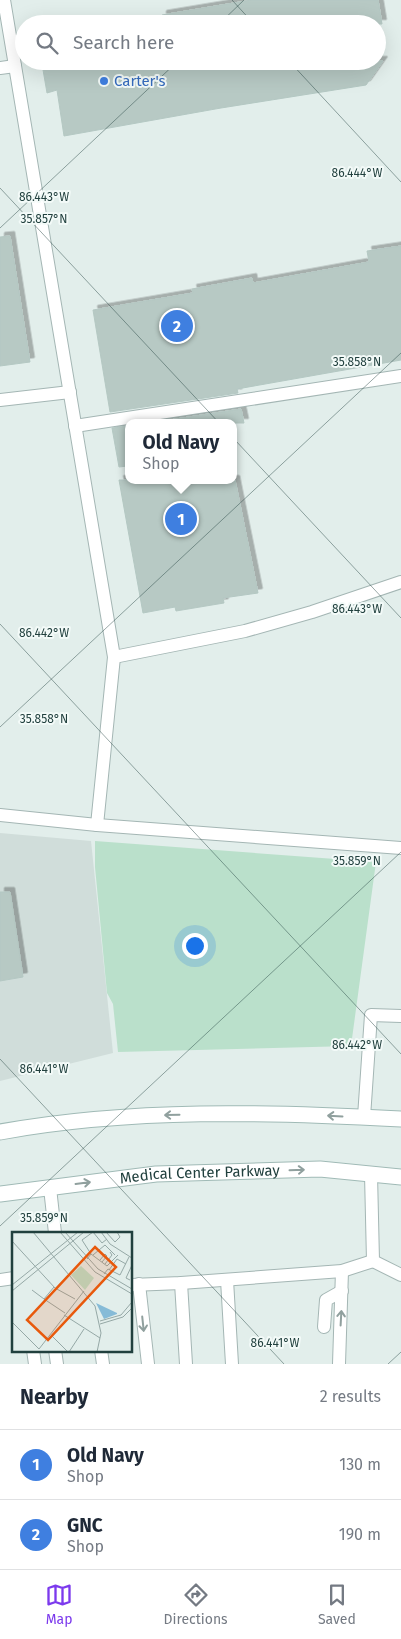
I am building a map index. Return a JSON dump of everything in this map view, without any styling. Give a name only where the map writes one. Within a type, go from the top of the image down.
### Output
[{"type":"main road","points":[[0,1132],[114,1118],[156,1115],[285,1113],[401,1119]]},
{"type":"main road","name":"Medical Center Parkway","points":[[0,1194],[156,1174],[320,1169],[401,1178]]},
{"type":"lane","points":[[0,68],[15,66],[4,0]]},
{"type":"lane","points":[[16,70],[114,657],[96,825]]},
{"type":"lane","points":[[75,426],[401,376]]},
{"type":"lane","points":[[0,400],[70,392]]},
{"type":"lane","points":[[114,657],[244,631],[312,612],[401,582]]},
{"type":"lane","points":[[0,815],[96,825],[401,848]]},
{"type":"lane","points":[[364,1117],[371,1016],[401,1016]]},
{"type":"lane","points":[[372,1174],[373,1262]]},
{"type":"lane","points":[[50,1188],[55,1232]]},
{"type":"lane","points":[[148,1364],[135,1285],[181,1284],[342,1271],[373,1262],[401,1275]]},
{"type":"lane","points":[[339,1364],[342,1271]]},
{"type":"lane","points":[[228,1280],[232,1364]]},
{"type":"lane","points":[[181,1284],[186,1364]]},
{"type":"lane","points":[[324,1327],[326,1300],[342,1292]]},
{"type":"shaded area","points":[[0,833],[91,841],[113,1053],[0,1081]]},
{"type":"green space","points":[[95,841],[376,862],[351,1046],[118,1052],[113,1004],[107,993],[95,867]]},
{"type":"building","points":[[252,0],[378,0],[380,15],[162,15]]},
{"type":"building","points":[[43,70],[377,70],[366,85],[64,136],[57,90],[47,93]]},
{"type":"building","points":[[10,236],[30,362],[0,366],[0,237]]},
{"type":"building","points":[[401,246],[401,360],[237,389],[238,393],[110,412],[93,310],[193,293],[192,289],[252,278],[253,283],[369,262],[367,251]]},
{"type":"building","points":[[241,409],[244,423],[237,423],[237,419],[176,419]]},
{"type":"building","points":[[125,426],[125,466],[119,467],[112,428]]},
{"type":"building","points":[[119,480],[125,480],[125,484],[236,484],[258,593],[223,598],[224,603],[176,611],[175,607],[143,613]]},
{"type":"building","points":[[0,892],[10,892],[23,977],[0,981]]},
{"type":"place","name":"Carter's","points":[[104,81]]},
{"type":"place","name":"GNC","points":[[177,326]]},
{"type":"place","name":"Old Navy","points":[[181,519]]}]
